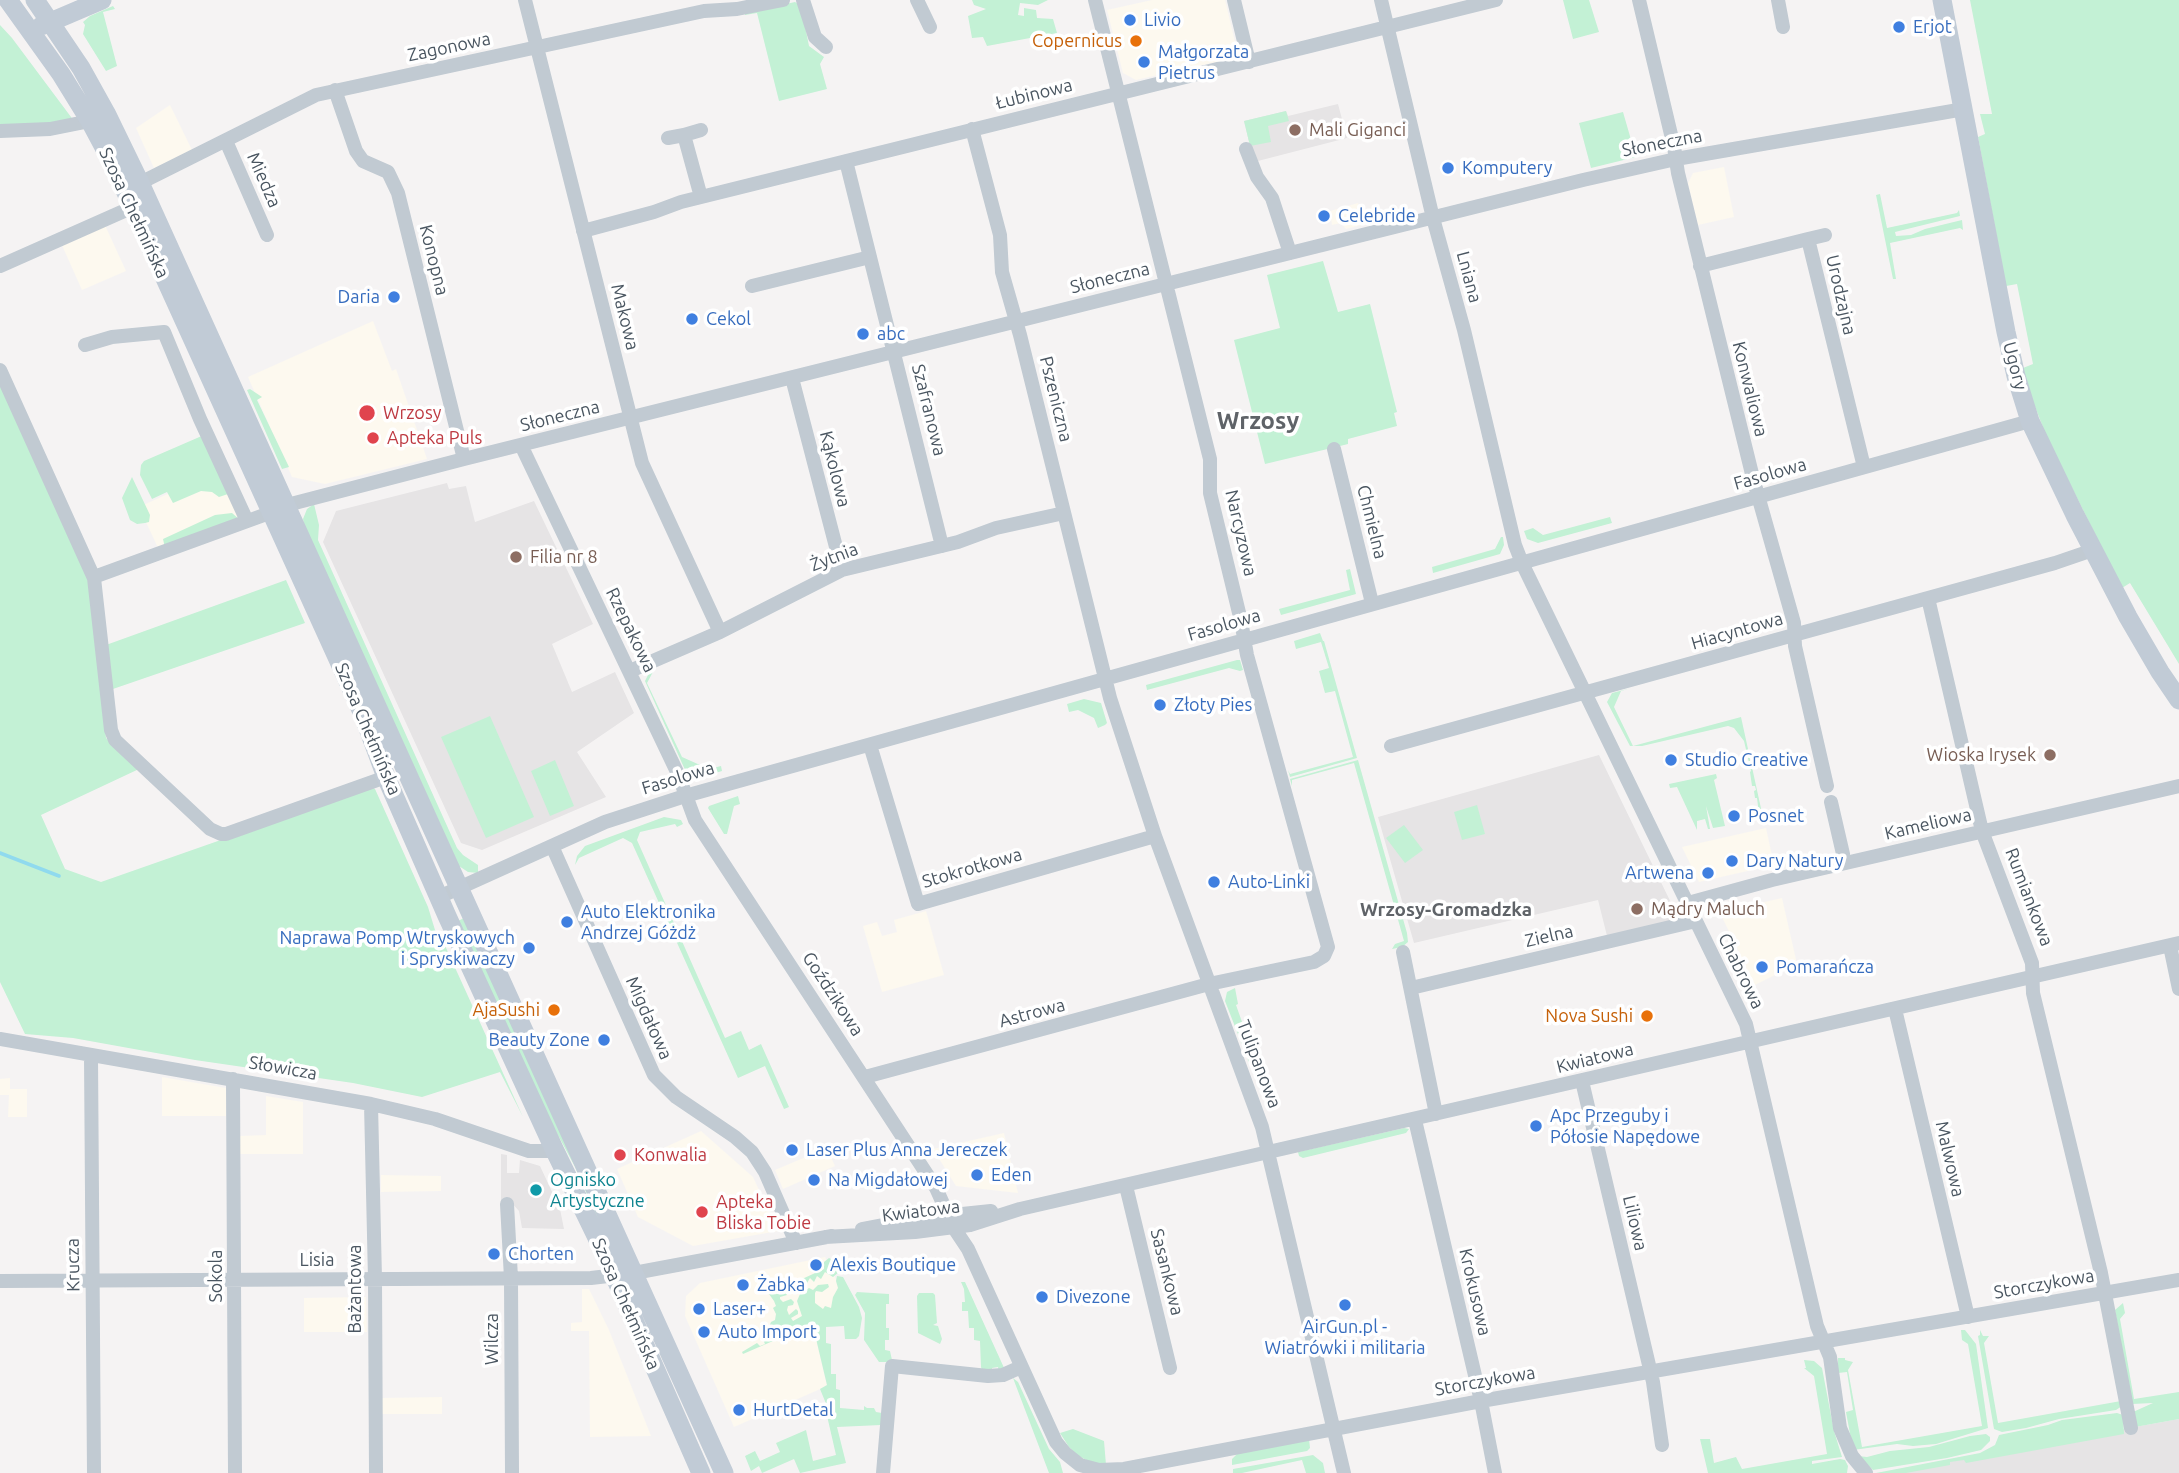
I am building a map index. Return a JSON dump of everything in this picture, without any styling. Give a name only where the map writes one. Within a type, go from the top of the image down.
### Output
[{"type":"main road","name":"Szosa Chełmińska","points":[[8,0],[90,121],[280,508],[460,888],[724,1473]]},
{"type":"main road","name":"Ugory","points":[[1942,0],[2006,332],[2030,421],[2128,617],[2179,700]]},
{"type":"main road","points":[[26,23],[43,10],[88,2]]},
{"type":"main road","points":[[70,51],[68,38],[71,24],[88,2]]},
{"type":"main road","name":"Szosa Chełmińska","points":[[43,10],[106,113],[140,183],[280,508],[386,777],[701,1473]]},
{"type":"street","name":"Makowa","points":[[525,0],[642,463],[720,632]]},
{"type":"street","name":"Zagonowa","points":[[140,183],[316,95],[704,11],[745,8],[783,0]]},
{"type":"street","points":[[803,0],[814,37],[826,47]]},
{"type":"street","points":[[917,0],[930,27]]},
{"type":"street","name":"Narcyzowa","points":[[1095,0],[1210,460],[1210,493],[1244,639],[1328,947],[1324,956],[1317,961],[1209,984]]},
{"type":"street","points":[[1234,0],[1249,62]]},
{"type":"street","name":"Lniana","points":[[1381,0],[1433,218],[1464,330],[1515,545],[1522,563]]},
{"type":"street","name":"Łubinowa","points":[[583,231],[681,202],[1496,0]]},
{"type":"street","name":"Konwaliowa","points":[[1639,0],[1700,266],[1758,498],[1794,623],[1796,650],[1827,786]]},
{"type":"street","points":[[1778,0],[1783,27]]},
{"type":"street","name":"Konopna","points":[[335,90],[356,151],[363,161],[388,172],[398,194],[464,459]]},
{"type":"street","name":"Słoneczna","points":[[94,577],[280,508],[464,459],[1583,180],[1676,159],[1964,108]]},
{"type":"street","points":[[0,131],[50,130],[90,121]]},
{"type":"street","name":"Pszeniczna","points":[[972,129],[1000,235],[1002,272],[1105,679]]},
{"type":"street","points":[[668,138],[701,130]]},
{"type":"street","points":[[684,135],[701,197]]},
{"type":"street","name":"Miedza","points":[[226,141],[267,235]]},
{"type":"street","points":[[1246,149],[1257,177],[1272,198],[1290,253]]},
{"type":"street","name":"Szafranowa","points":[[846,161],[942,546]]},
{"type":"street","points":[[0,266],[133,207]]},
{"type":"street","points":[[1808,240],[1825,235]]},
{"type":"street","name":"Urodzajna","points":[[1700,266],[1808,240],[1864,467]]},
{"type":"street","points":[[752,286],[870,257]]},
{"type":"street","points":[[85,345],[111,337],[164,332],[247,521]]},
{"type":"street","points":[[0,370],[94,577],[113,736],[213,831],[226,834],[386,777]]},
{"type":"street","name":"Kąkolowa","points":[[792,378],[842,570]]},
{"type":"street","name":"Fasolowa","points":[[439,897],[605,822],[685,796],[2030,421]]},
{"type":"street","name":"Rzepakowa","points":[[521,445],[630,671],[678,774],[685,796]]},
{"type":"street","name":"Chmielna","points":[[1334,449],[1372,603]]},
{"type":"street","name":"Żytnia","points":[[630,671],[720,632],[842,570],[942,546],[996,528],[1064,513]]},
{"type":"street","name":"Hiacyntowa","points":[[1391,746],[2055,563],[2093,550]]},
{"type":"street","name":"Chabrowa","points":[[1522,563],[1746,1024],[1817,1326],[1830,1357],[1840,1428],[1852,1456],[1867,1473]]},
{"type":"street","name":"Rumiankowa","points":[[1928,598],[1982,831],[2032,963],[2033,993],[2105,1293],[2131,1428]]},
{"type":"street","name":"Tulipanowa","points":[[1105,679],[1155,836],[1262,1127],[1344,1473]]},
{"type":"street","name":"Stokrotkowa","points":[[870,745],[918,904],[1155,836]]},
{"type":"street","name":"Kameliowa","points":[[1688,903],[1727,891],[2179,786]]},
{"type":"street","name":"Goździkowa","points":[[685,796],[695,820],[936,1188],[951,1222]]},
{"type":"street","points":[[1831,802],[1843,854]]},
{"type":"street","name":"Migdałowa","points":[[552,846],[654,1075],[676,1097],[735,1137],[752,1152],[765,1172],[796,1243]]},
{"type":"street","name":"Zielna","points":[[1411,988],[1696,921]]},
{"type":"street","points":[[2174,945],[2179,989]]},
{"type":"street","name":"Kwiatowa","points":[[634,1273],[825,1237],[915,1232],[951,1222],[1007,1215],[1020,1209],[2174,945]]},
{"type":"street","points":[[1403,951],[1436,1114]]},
{"type":"street","name":"Astrowa","points":[[865,1077],[1209,984]]},
{"type":"street","name":"Malwowa","points":[[1895,1009],[1968,1317]]},
{"type":"street","name":"Słowicza","points":[[0,1039],[371,1104],[435,1119],[529,1151],[555,1151]]},
{"type":"street","name":"Krucza","points":[[90,1056],[94,1473]]},
{"type":"street","name":"Sokola","points":[[233,1079],[235,1473]]},
{"type":"street","name":"Liliowa","points":[[1582,1081],[1650,1373],[1662,1445]]},
{"type":"street","name":"Bażantowa","points":[[371,1104],[376,1473]]},
{"type":"street","name":"Krokusowa","points":[[1415,1120],[1481,1401],[1494,1473]]},
{"type":"street","name":"Sasankowa","points":[[1126,1186],[1170,1368]]},
{"type":"street","name":"Wilcza","points":[[507,1204],[511,1278],[512,1473]]},
{"type":"street","name":"Storczykowa","points":[[951,1222],[968,1249],[1056,1442],[1073,1460],[1099,1470],[1124,1469],[1481,1401],[2179,1280]]},
{"type":"street","name":"Lisia","points":[[0,1281],[591,1278],[634,1273]]},
{"type":"street","points":[[883,1473],[891,1366],[971,1367],[996,1376],[1021,1367]]},
{"type":"shaded area","points":[[1152,0],[1225,0],[1236,46],[1229,59],[1136,80],[1123,73],[1107,10]]},
{"type":"shaded area","name":"Mali Giganci","points":[[1338,104],[1347,138],[1254,162],[1244,121],[1286,111],[1288,116]]},
{"type":"shaded area","points":[[170,105],[192,150],[154,168],[136,128]]},
{"type":"shaded area","points":[[1724,167],[1734,217],[1698,225],[1688,183],[1693,173]]},
{"type":"shaded area","points":[[1358,203],[1360,208],[1365,209],[1369,223],[1346,229],[1341,223],[1332,225],[1330,211]]},
{"type":"shaded area","points":[[104,223],[126,271],[82,290],[61,243]]},
{"type":"shaded area","points":[[373,321],[392,371],[396,369],[427,459],[325,484],[292,477],[248,377]]},
{"type":"shaded area","points":[[218,471],[240,520],[159,550],[139,507]]},
{"type":"shaded area","points":[[447,483],[449,489],[466,486],[475,522],[534,501],[593,624],[552,644],[572,692],[615,672],[634,713],[577,752],[606,797],[482,850],[461,843],[323,542],[336,511]]},
{"type":"shaded area","points":[[1599,755],[1675,911],[1673,920],[1607,936],[1598,900],[1414,943],[1378,817]]},
{"type":"shaded area","points":[[1766,828],[1774,865],[1699,882],[1682,847]]},
{"type":"shaded area","points":[[1782,898],[1797,964],[1751,987],[1739,952],[1722,917],[1725,911]]},
{"type":"shaded area","points":[[926,911],[944,975],[882,992],[863,926],[877,922],[882,936],[897,932],[894,920]]},
{"type":"shaded area","points":[[162,1077],[226,1088],[226,1116],[162,1116]]},
{"type":"shaded area","points":[[10,1078],[10,1089],[27,1089],[27,1117],[8,1117],[9,1095],[0,1095],[0,1079]]},
{"type":"shaded area","points":[[266,1096],[303,1102],[303,1154],[240,1154],[240,1136],[266,1135]]},
{"type":"shaded area","points":[[701,1131],[753,1177],[778,1231],[693,1246],[638,1217],[617,1169]]},
{"type":"shaded area","points":[[1004,1133],[1018,1193],[956,1186],[933,1149]]},
{"type":"shaded area","points":[[826,1146],[835,1166],[783,1189],[775,1170]]},
{"type":"shaded area","points":[[501,1154],[507,1155],[507,1173],[519,1173],[520,1160],[540,1166],[560,1209],[564,1229],[522,1228],[519,1211],[510,1201],[501,1201]]},
{"type":"shaded area","points":[[381,1175],[441,1176],[441,1191],[381,1192]]},
{"type":"shaded area","points":[[825,1257],[851,1309],[813,1326],[827,1386],[734,1427],[685,1316],[686,1296],[700,1283]]},
{"type":"shaded area","points":[[582,1289],[589,1289],[609,1330],[651,1436],[590,1437],[589,1331],[571,1331],[571,1323],[582,1322]]},
{"type":"shaded area","points":[[366,1297],[367,1332],[304,1332],[304,1298]]},
{"type":"shaded area","points":[[442,1397],[442,1414],[382,1414],[382,1398]]},
{"type":"shaded area","points":[[2179,1419],[2179,1473],[1880,1473]]},
{"type":"green space","points":[[972,0],[1048,0],[1038,5],[1020,3],[1018,15],[1024,16],[1024,8],[1036,10],[1037,18],[1053,19],[1057,33],[987,46],[983,37],[972,38],[968,16],[986,9],[974,5]]},
{"type":"green space","points":[[1563,0],[1589,0],[1599,32],[1573,39]]},
{"type":"green space","points":[[1970,0],[2179,0],[2179,664],[2130,583],[2122,588],[2048,440],[2032,399],[2023,368],[2033,364],[2017,284],[2006,286],[1978,137],[1985,134],[1980,114],[1992,114]]},
{"type":"green space","points":[[795,2],[801,6],[809,46],[824,57],[820,64],[827,89],[779,101],[757,13],[745,13]]},
{"type":"green space","points":[[113,6],[115,9],[103,12],[117,66],[106,71],[83,34],[83,22]]},
{"type":"green space","points":[[0,25],[12,38],[74,121],[0,127]]},
{"type":"green space","points":[[1286,111],[1289,121],[1268,126],[1271,142],[1250,146],[1244,121]]},
{"type":"green space","points":[[1623,112],[1636,157],[1591,168],[1579,123]]},
{"type":"green space","points":[[1880,194],[1887,228],[1957,213],[1959,210],[1960,216],[1895,232],[1896,236],[1911,235],[1962,220],[1963,230],[1960,228],[1890,243],[1896,279],[1893,279],[1876,195]]},
{"type":"green space","points":[[1323,261],[1338,312],[1370,304],[1397,412],[1394,413],[1397,426],[1348,439],[1348,444],[1265,464],[1234,340],[1280,328],[1267,275]]},
{"type":"green space","points":[[0,385],[91,582],[106,738],[139,769],[41,815],[65,869],[101,882],[372,787],[428,907],[435,930],[442,939],[523,1117],[500,1072],[422,1097],[353,1083],[195,1060],[73,1038],[25,1034],[0,982]]},
{"type":"green space","points":[[250,389],[262,397],[257,400],[289,467],[282,469],[247,390]]},
{"type":"green space","points":[[204,435],[228,494],[219,497],[212,492],[201,491],[173,503],[167,492],[152,499],[140,475],[144,461]]},
{"type":"green space","points":[[132,477],[150,515],[149,522],[137,524],[130,520],[122,498]]},
{"type":"green space","points":[[314,504],[319,525],[318,540],[457,848],[478,865],[478,873],[468,872],[459,866],[304,524],[307,509]]},
{"type":"green space","points":[[232,513],[240,520],[165,548],[163,539],[215,515]]},
{"type":"green space","points":[[1610,517],[1612,523],[1538,543],[1527,539],[1524,531],[1533,528],[1543,535]]},
{"type":"green space","points":[[1501,537],[1504,545],[1500,554],[1433,573],[1432,567],[1495,549]]},
{"type":"green space","points":[[1350,569],[1356,594],[1281,615],[1279,609],[1350,590],[1346,570]]},
{"type":"green space","points":[[286,580],[305,623],[110,690],[106,645]]},
{"type":"green space","points":[[1320,633],[1357,758],[1290,777],[1288,770],[1290,774],[1353,757],[1335,691],[1325,693],[1319,671],[1329,668],[1321,642],[1296,649],[1294,641]]},
{"type":"green space","points":[[1240,660],[1243,670],[1229,668],[1147,690],[1146,685]]},
{"type":"green space","points":[[654,670],[647,683],[682,757],[709,769],[721,766],[722,771],[702,777],[686,772],[645,681]]},
{"type":"green space","points":[[1631,688],[1621,691],[1614,707],[1633,746],[1630,746],[1607,702],[1612,693]]},
{"type":"green space","points":[[1084,699],[1101,703],[1107,723],[1105,725],[1098,728],[1094,718],[1078,710],[1069,712],[1067,704]]},
{"type":"green space","points":[[490,716],[534,817],[486,838],[441,737]]},
{"type":"green space","points":[[1741,717],[1762,813],[1759,814],[1744,741],[1734,728],[1728,726],[1633,746]]},
{"type":"green space","points":[[555,760],[574,806],[550,816],[531,771]]},
{"type":"green space","points":[[1358,760],[1407,933],[1408,942],[1402,947],[1392,949],[1395,944],[1404,941],[1354,763],[1292,780],[1292,786],[1290,779]]},
{"type":"green space","points":[[1716,774],[1717,778],[1714,780],[1725,826],[1713,828],[1706,806],[1710,829],[1705,819],[1697,821],[1697,830],[1677,787],[1670,788],[1669,784]]},
{"type":"green space","points":[[738,796],[740,804],[734,806],[727,834],[724,834],[708,808]]},
{"type":"green space","points":[[1477,805],[1485,834],[1462,840],[1454,812]]},
{"type":"green space","points":[[664,817],[681,820],[683,824],[640,832],[637,840],[725,1038],[741,1031],[749,1050],[761,1044],[789,1107],[784,1109],[765,1066],[738,1078],[632,843],[623,838],[579,858],[575,865],[577,856],[585,846]]},
{"type":"green space","points":[[1404,825],[1423,850],[1405,863],[1386,838]]},
{"type":"green space","points":[[466,917],[612,1238],[607,1240],[458,921]]},
{"type":"green space","points":[[1235,988],[1236,1005],[1258,1067],[1252,1070],[1225,1001],[1227,992]]},
{"type":"green space","points":[[1409,1129],[1406,1133],[1303,1158],[1298,1152]]},
{"type":"green space","points":[[829,1258],[839,1272],[833,1277],[825,1272],[821,1279],[817,1276],[814,1282],[810,1278],[804,1288],[798,1285],[798,1290],[795,1291],[790,1287],[789,1292],[783,1291],[787,1295],[780,1299],[783,1302],[791,1299],[794,1302],[787,1310],[789,1315],[796,1309],[798,1311],[798,1314],[791,1318],[793,1321],[802,1316],[797,1301],[800,1294],[809,1288],[813,1290],[818,1285],[828,1284],[829,1287],[822,1292],[816,1291],[815,1303],[823,1309],[825,1306],[831,1308],[838,1288],[837,1276],[843,1277],[862,1318],[856,1339],[845,1339],[844,1326],[826,1327],[826,1343],[831,1344],[831,1374],[836,1374],[836,1389],[840,1390],[840,1408],[874,1408],[876,1412],[882,1413],[881,1425],[837,1427],[846,1463],[800,1473],[794,1459],[762,1473],[759,1466],[751,1471],[745,1456],[755,1451],[760,1461],[780,1452],[776,1443],[806,1430],[813,1461],[836,1455],[825,1407],[827,1406],[820,1389],[827,1385],[813,1326],[801,1331],[796,1327],[790,1328],[779,1338],[776,1335],[773,1341],[743,1354],[742,1352],[757,1343],[760,1346],[765,1344],[761,1335],[767,1332],[776,1314],[773,1308],[776,1306],[769,1294],[824,1269],[824,1262]]},
{"type":"green space","points":[[961,1282],[965,1282],[1005,1370],[999,1373],[998,1367],[992,1368],[992,1373],[983,1373],[980,1341],[974,1340],[974,1328],[969,1328],[968,1311],[962,1311],[962,1302],[965,1302]]},
{"type":"green space","points":[[857,1292],[889,1294],[889,1304],[886,1304],[886,1328],[889,1328],[889,1340],[885,1340],[885,1350],[890,1351],[892,1360],[888,1362],[879,1362],[864,1340],[865,1313],[855,1295]]},
{"type":"green space","points":[[919,1293],[935,1295],[937,1323],[933,1325],[938,1326],[942,1339],[940,1344],[918,1333]]},
{"type":"green space","points":[[2123,1303],[2125,1313],[2120,1319],[2134,1399],[2179,1392],[2179,1419],[2135,1427],[2133,1412],[2153,1403],[2132,1404],[2115,1310]]},
{"type":"green space","points":[[1961,1330],[1965,1330],[1976,1344],[1988,1428],[1936,1444],[1897,1444],[1853,1450],[1846,1412],[1853,1410],[1847,1372],[1838,1373],[1838,1358],[1853,1362],[1848,1370],[1862,1447],[1982,1426],[1968,1344],[1962,1340]]},
{"type":"green space","points":[[1980,1330],[1983,1336],[1989,1336],[1984,1343],[1998,1423],[2121,1401],[2122,1406],[2116,1410],[2059,1419],[2026,1428],[2002,1432],[1994,1429],[1978,1336]]},
{"type":"green space","points":[[1804,1360],[1814,1361],[1822,1368],[1834,1431],[1842,1457],[1812,1461],[1812,1464],[1845,1460],[1847,1473],[1708,1473],[1700,1439],[1710,1439],[1714,1463],[1736,1457],[1742,1469],[1827,1454],[1814,1376],[1804,1368]]},
{"type":"green space","points":[[1013,1378],[1018,1382],[1049,1449],[1060,1462],[1063,1473],[1049,1473]]},
{"type":"green space","points":[[2117,1413],[2123,1415],[2124,1434],[1966,1463],[1964,1460],[1950,1462],[1950,1465],[1906,1473],[1876,1473],[1980,1453],[1995,1445],[1999,1435],[2062,1420]]},
{"type":"green space","points":[[1073,1429],[1104,1441],[1106,1465],[1090,1462],[1069,1447],[1060,1433]]},
{"type":"green space","points":[[1986,1434],[1990,1441],[1981,1450],[1947,1458],[1873,1470],[1858,1456],[1867,1457],[1890,1451],[1929,1447]]},
{"type":"green space","points":[[1309,1439],[1310,1448],[1307,1451],[1232,1465],[1232,1459],[1237,1454]]},
{"type":"green space","points":[[1313,1455],[1323,1463],[1325,1473],[1306,1473],[1302,1460],[1233,1473],[1233,1469]]},
{"type":"waterway","points":[[0,853],[59,876]]},
{"type":"place","name":"Livio","points":[[1130,20]]},
{"type":"place","name":"Erjot","points":[[1899,27]]},
{"type":"place","name":"Copernicus","points":[[1136,41]]},
{"type":"place","name":"Małgorzata Pietrus","points":[[1144,62]]},
{"type":"place","name":"Mali Giganci","points":[[1295,130]]},
{"type":"place","name":"Komputery","points":[[1448,168]]},
{"type":"place","name":"Celebride","points":[[1324,216]]},
{"type":"place","name":"Daria","points":[[394,297]]},
{"type":"place","name":"Cekol","points":[[692,319]]},
{"type":"place","name":"abc","points":[[863,334]]},
{"type":"place","name":"Wrzosy","points":[[367,413]]},
{"type":"place","name":"Apteka Puls","points":[[373,438]]},
{"type":"place","name":"Filia nr 8","points":[[516,557]]},
{"type":"place","name":"Złoty Pies","points":[[1160,705]]},
{"type":"place","name":"Wioska Irysek","points":[[2050,755]]},
{"type":"place","name":"Studio Creative","points":[[1671,760]]},
{"type":"place","name":"Posnet","points":[[1734,816]]},
{"type":"place","name":"Dary Natury","points":[[1732,861]]},
{"type":"place","name":"Artwena","points":[[1708,873]]},
{"type":"place","name":"Auto-Linki","points":[[1214,882]]},
{"type":"place","name":"Mądry Maluch","points":[[1637,909]]},
{"type":"place","name":"Auto Elektronika Andrzej Góżdż","points":[[567,922]]},
{"type":"place","name":"Naprawa Pomp Wtryskowych i Spryskiwaczy","points":[[529,948]]},
{"type":"place","name":"Pomarańcza","points":[[1762,967]]},
{"type":"place","name":"AjaSushi","points":[[554,1010]]},
{"type":"place","name":"Nova Sushi","points":[[1647,1016]]},
{"type":"place","name":"Beauty Zone","points":[[604,1040]]},
{"type":"place","name":"Apc Przeguby i Półosie Napędowe","points":[[1536,1126]]},
{"type":"place","name":"Laser Plus Anna Jereczek","points":[[792,1150]]},
{"type":"place","name":"Konwalia","points":[[620,1155]]},
{"type":"place","name":"Eden","points":[[977,1175]]},
{"type":"place","name":"Na Migdałowej","points":[[814,1180]]},
{"type":"place","name":"Ognisko Artystyczne","points":[[536,1190]]},
{"type":"place","name":"Apteka Bliska Tobie","points":[[702,1212]]},
{"type":"place","name":"Chorten","points":[[494,1254]]},
{"type":"place","name":"Alexis Boutique","points":[[816,1265]]},
{"type":"place","name":"Żabka","points":[[743,1285]]},
{"type":"place","name":"Divezone","points":[[1042,1297]]},
{"type":"place","name":"AirGun.pl - Wiatrówki i militaria","points":[[1345,1305]]},
{"type":"place","name":"Laser+","points":[[699,1309]]},
{"type":"place","name":"Auto Import","points":[[704,1332]]},
{"type":"place","name":"HurtDetal","points":[[739,1410]]},
{"type":"district","name":"Wrzosy","points":[[1258,421]]},
{"type":"district","name":"Wrzosy-Gromadzka","points":[[1446,910]]}]
